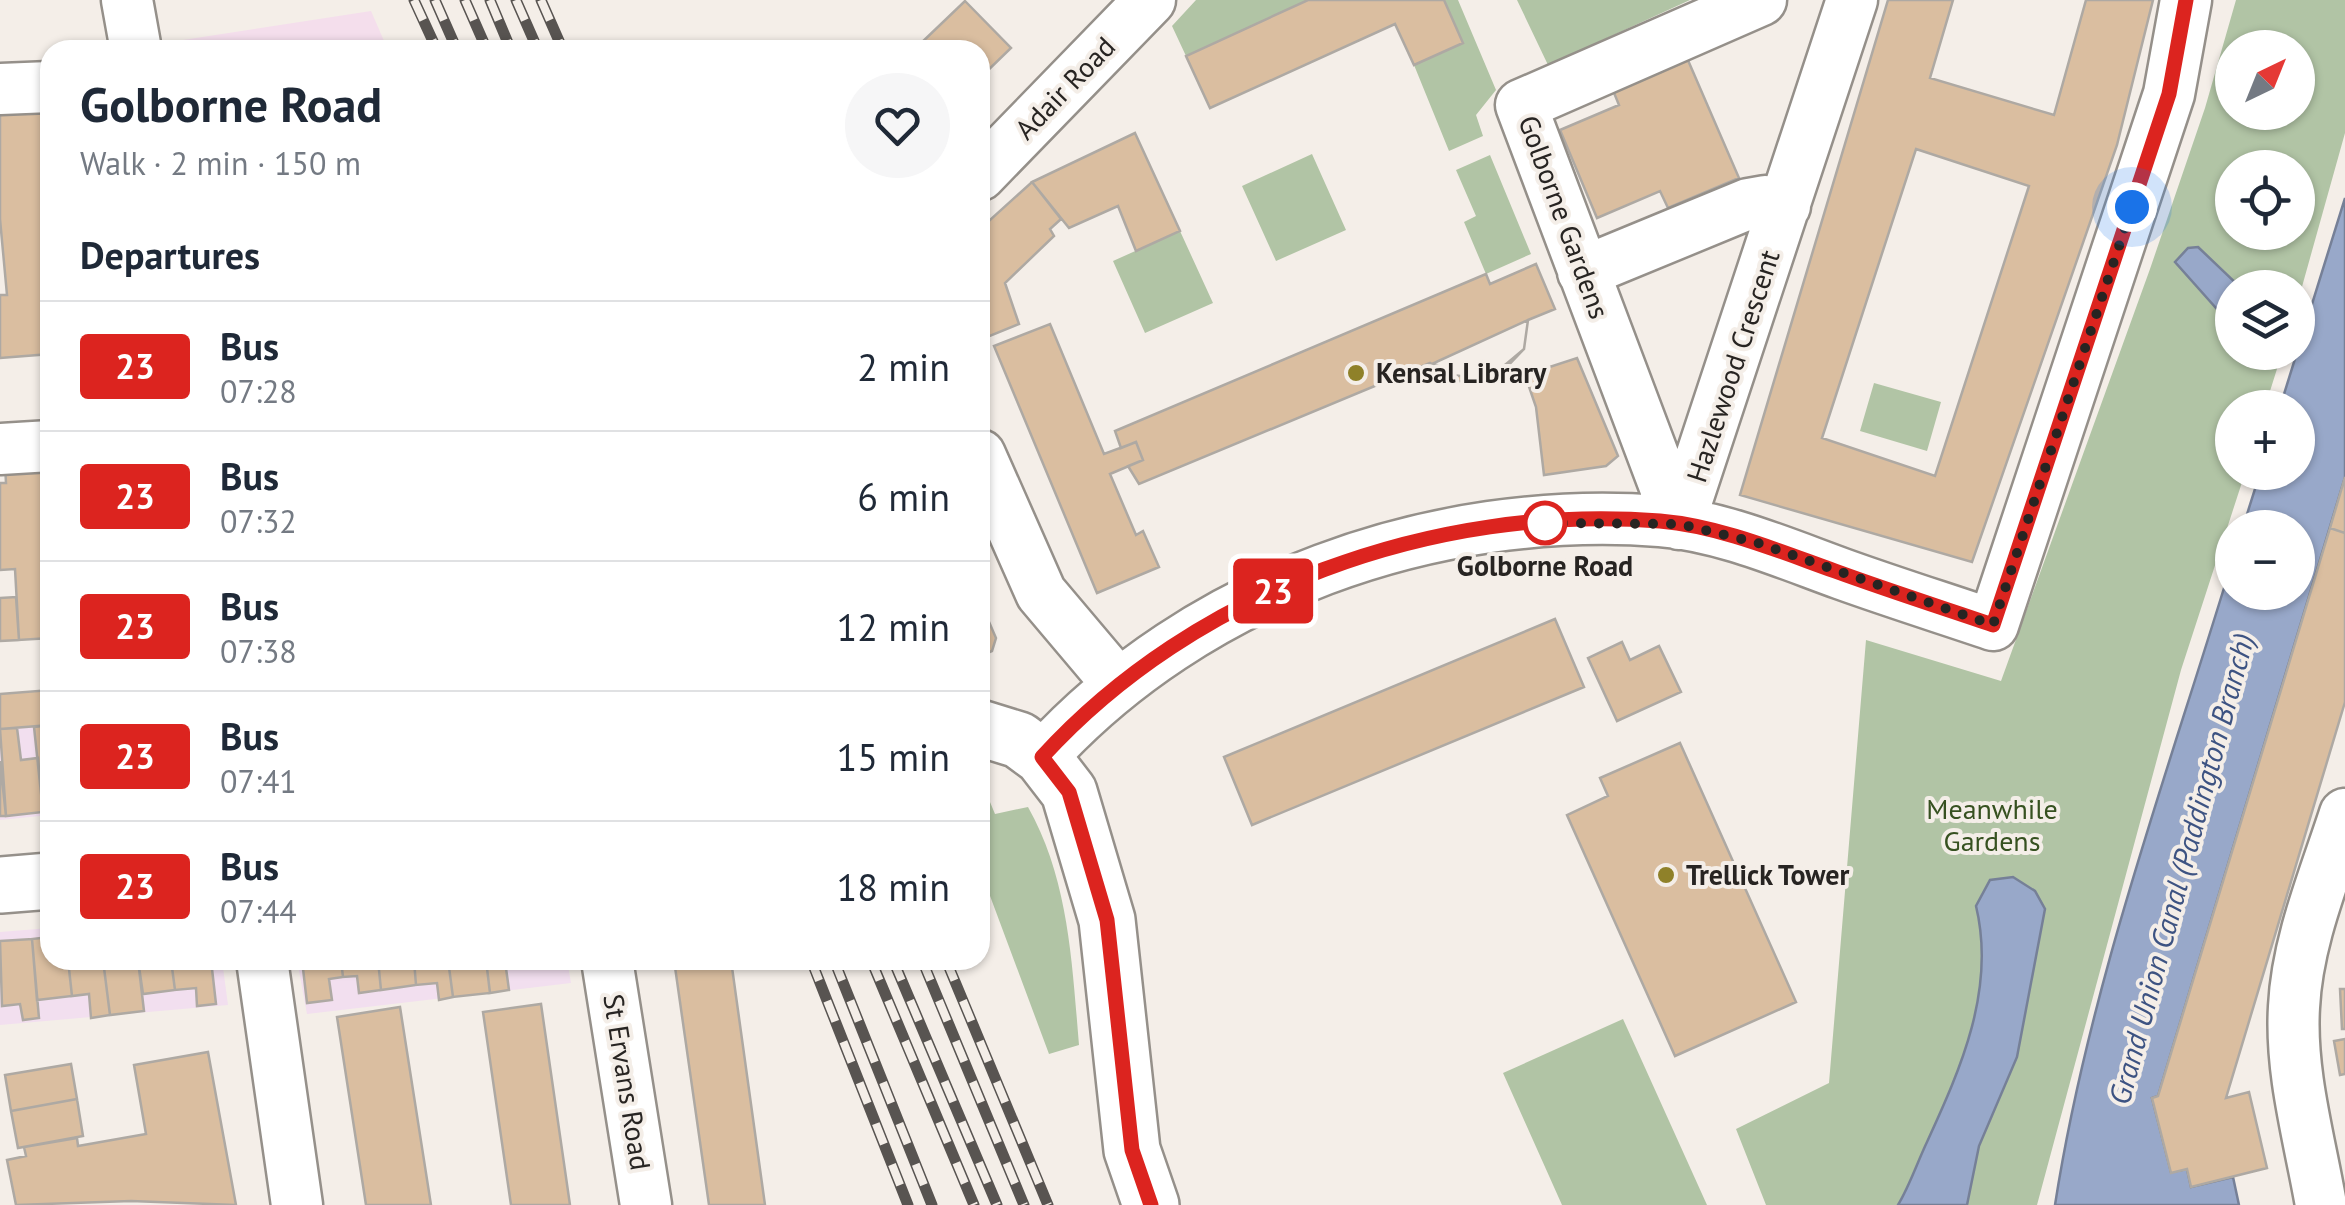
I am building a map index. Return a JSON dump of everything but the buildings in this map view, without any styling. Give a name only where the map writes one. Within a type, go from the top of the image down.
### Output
[{"type":"street","points":[[126,0],[134,40]]},
{"type":"street","name":"Golborne Gardens","points":[[1680,524],[1676,469],[1584,272],[1521,105],[1761,0]]},
{"type":"street","name":"Hazlewood Crescent","points":[[1676,469],[1785,206],[1852,0]]},
{"type":"street","points":[[1042,757],[1116,682],[1239,605],[1364,554],[1471,529],[1526,524],[1680,524],[1758,543],[1993,625],[2169,94],[2186,0]]},
{"type":"street","name":"Adair Road","points":[[990,164],[1127,8]]},
{"type":"street","points":[[0,88],[40,87]]},
{"type":"street","name":"Hazlewood Crescent","points":[[1584,272],[1748,204],[1766,201],[1785,206]]},
{"type":"street","points":[[0,449],[40,447]]},
{"type":"street","points":[[990,479],[1041,594],[1116,682]]},
{"type":"street","points":[[990,731],[1019,740],[1042,757],[1069,792],[1107,920],[1132,1150],[1151,1205]]},
{"type":"street","points":[[2321,1205],[2294,1055],[2294,1005],[2303,951],[2345,814]]},
{"type":"street","points":[[0,885],[40,882]]},
{"type":"street","points":[[263,970],[297,1205]]},
{"type":"street","name":"St Ervans Road","points":[[610,970],[646,1205]]},
{"type":"shaded area","points":[[371,11],[384,40],[183,40]]},
{"type":"shaded area","points":[[40,723],[40,816],[0,820],[0,727]]},
{"type":"shaded area","points":[[40,929],[40,970],[223,970],[228,1005],[0,1025],[0,932]]},
{"type":"shaded area","points":[[299,970],[569,970],[571,983],[307,1014]]},
{"type":"green space","points":[[1196,0],[1308,0],[1186,56],[1172,26]]},
{"type":"green space","points":[[1444,0],[1458,0],[1496,90],[1476,115],[1483,136],[1449,151],[1414,65],[1463,43]]},
{"type":"green space","points":[[1517,0],[1690,0],[1548,65]]},
{"type":"green space","name":"Meanwhile Gardens","points":[[2236,0],[2345,0],[2345,133],[2315,240],[2315,150],[2215,150],[2215,250],[2312,250],[2307,270],[2215,270],[2215,370],[2277,370],[2270,390],[2215,390],[2215,490],[2239,490],[2233,510],[2215,510],[2215,565],[2181,670],[2037,1205],[1766,1205],[1736,1129],[1829,1083],[1866,640],[2001,681],[2150,269],[2215,73],[2215,130],[2315,130],[2315,30],[2227,30]]},
{"type":"green space","points":[[1312,154],[1346,230],[1276,261],[1242,186]]},
{"type":"green space","points":[[1490,155],[1531,254],[1486,274],[1464,222],[1476,216],[1456,170]]},
{"type":"green space","points":[[1180,231],[1213,303],[1145,333],[1113,261]]},
{"type":"green space","points":[[1874,383],[1941,402],[1927,451],[1860,431]]},
{"type":"green space","points":[[990,802],[995,814],[1028,807],[1042,835],[1060,893],[1079,1045],[1049,1054],[990,896]]},
{"type":"green space","points":[[1623,1019],[1707,1205],[1562,1205],[1503,1073]]},
{"type":"water","points":[[2345,198],[2345,477],[2315,576],[2315,510],[2248,510],[2255,490],[2315,490],[2315,390],[2285,390],[2292,370],[2315,370],[2315,294]]},
{"type":"water","points":[[2198,247],[2222,270],[2215,270],[2215,307],[2175,262],[2188,248]]},
{"type":"water","name":"Grand Union Canal (Paddington Branch)","points":[[2217,610],[2305,610],[2158,1096],[2152,1098],[2171,1172],[2187,1169],[2191,1187],[2233,1177],[2239,1205],[2055,1205],[2088,1042],[2157,800]]},
{"type":"water","points":[[2013,877],[2035,891],[2045,909],[2017,1057],[1979,1146],[1967,1205],[1898,1205],[1952,1086],[1972,1027],[1982,967],[1976,906],[1990,880]]},
{"type":"railway","points":[[414,0],[432,40]]},
{"type":"railway","points":[[435,0],[453,40]]},
{"type":"railway","points":[[465,0],[483,40]]},
{"type":"railway","points":[[490,0],[507,40]]},
{"type":"railway","points":[[516,0],[534,40]]},
{"type":"railway","points":[[541,0],[559,40]]},
{"type":"railway","points":[[815,970],[908,1205]]},
{"type":"railway","points":[[838,970],[932,1205]]},
{"type":"railway","points":[[875,970],[974,1205]]},
{"type":"railway","points":[[897,970],[997,1205]]},
{"type":"railway","points":[[926,970],[1024,1205]]},
{"type":"railway","points":[[950,970],[1048,1205]]},
{"type":"bus line","name":"23","points":[[1151,1205],[1132,1150],[1107,920],[1069,792],[1042,757],[1116,682],[1239,605],[1364,554],[1471,529],[1526,524],[1680,524],[1758,543],[1993,625],[2169,94],[2186,0]]},
{"type":"place","name":"Kensal Library","points":[[1356,373]]},
{"type":"place","name":"Golborne Road","points":[[1545,523]]},
{"type":"place","name":"Trellick Tower","points":[[1666,875]]},
{"type":"route","points":[[1545,523],[1680,524],[1758,543],[1993,625],[2132,207]]}]
